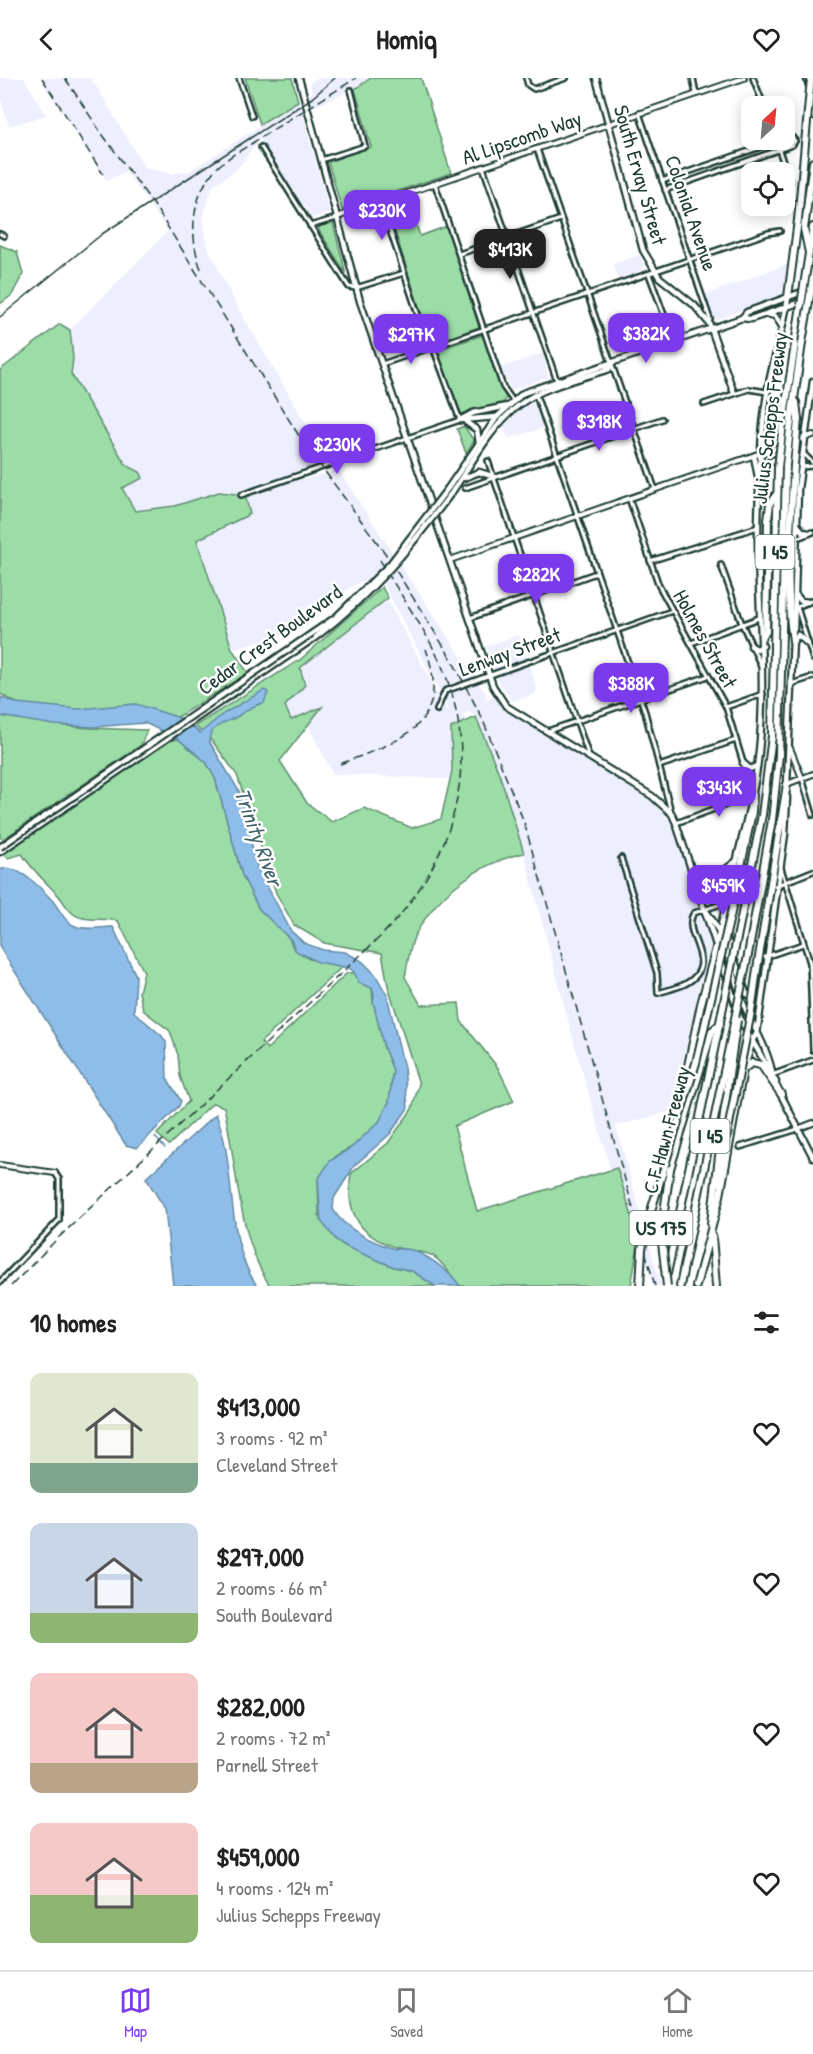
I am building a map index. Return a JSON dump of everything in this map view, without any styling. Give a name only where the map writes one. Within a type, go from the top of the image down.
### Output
[{"type":"highway","points":[[808,79],[813,116]]},
{"type":"highway","points":[[788,297],[798,220],[808,79]]},
{"type":"highway","points":[[809,253],[804,229],[813,162]]},
{"type":"highway","name":"Julius Schepps Freeway","points":[[666,1286],[760,828],[771,743],[778,468],[813,228]]},
{"type":"highway","name":"Julius Schepps Freeway","points":[[680,1286],[768,847],[778,768],[786,465],[795,420],[794,394],[813,278]]},
{"type":"highway","points":[[793,641],[790,620],[790,551],[799,466],[795,420]]},
{"type":"highway","points":[[762,637],[766,632],[768,520],[770,502],[776,495]]},
{"type":"highway","points":[[714,1219],[731,1102],[751,1012],[787,784]]},
{"type":"highway","points":[[640,1286],[642,1249],[647,1224],[700,1046],[736,891],[752,812],[753,795]]},
{"type":"highway","points":[[673,1140],[697,1021],[716,948]]},
{"type":"highway","name":"US 175","points":[[716,1286],[711,1208],[737,1038],[738,1001]]},
{"type":"highway","name":"C F Hawn Freeway","points":[[666,1286],[661,1234],[666,1186],[712,1031],[720,1023]]},
{"type":"highway","points":[[696,1286],[714,1219],[743,1070],[752,1041]]},
{"type":"highway","points":[[743,1070],[752,1063],[761,1065],[781,1094]]},
{"type":"main road","points":[[299,78],[357,288],[493,686],[506,706],[652,796],[672,814],[696,879],[741,1021],[772,1075],[813,1157]]},
{"type":"main road","name":"South Ervay Street","points":[[596,78],[643,250],[655,272],[694,305],[710,326]]},
{"type":"main road","points":[[808,79],[813,96]]},
{"type":"main road","points":[[742,318],[747,312],[813,288]]},
{"type":"main road","name":"Julius Schepps Freeway","points":[[716,948],[753,795],[757,765],[764,672],[758,527],[760,468],[767,392],[788,297]]},
{"type":"main road","points":[[611,365],[710,326],[742,318],[751,319],[813,298]]},
{"type":"main road","points":[[767,314],[775,316],[782,326]]},
{"type":"main road","name":"Colonial Avenue","points":[[710,326],[734,393]]},
{"type":"main road","name":"Cedar Crest Boulevard","points":[[0,852],[334,623],[383,578],[450,490],[478,443],[497,417],[513,401],[535,387],[611,365]]},
{"type":"main road","name":"Cedar Crest Boulevard","points":[[0,847],[336,616],[390,564],[459,482],[506,417],[536,395],[609,369],[611,365]]},
{"type":"main road","name":"Julius Schepps Freeway","points":[[752,1041],[757,1033],[765,957],[787,816],[796,607],[799,466],[804,453],[813,381]]},
{"type":"main road","points":[[460,420],[483,411],[508,406]]},
{"type":"main road","points":[[483,411],[497,417]]},
{"type":"main road","points":[[497,417],[497,428]]},
{"type":"main road","points":[[460,420],[506,417]]},
{"type":"main road","points":[[460,420],[474,427],[478,443]]},
{"type":"main road","points":[[760,468],[788,455],[796,457],[799,466]]},
{"type":"main road","points":[[754,456],[759,485]]},
{"type":"main road","points":[[459,482],[474,473],[495,477]]},
{"type":"main road","points":[[798,526],[803,532],[811,532]]},
{"type":"main road","points":[[795,594],[801,601],[811,601]]},
{"type":"main road","points":[[793,641],[798,635],[808,645]]},
{"type":"main road","points":[[751,646],[757,650],[763,646]]},
{"type":"main road","points":[[743,763],[750,769],[757,765]]},
{"type":"main road","points":[[726,869],[737,860]]},
{"type":"main road","points":[[726,869],[734,871]]},
{"type":"main road","points":[[705,910],[719,935],[752,1025],[766,1051],[772,1075]]},
{"type":"main road","points":[[722,925],[746,993],[752,998],[761,996]]},
{"type":"main road","points":[[752,1025],[758,1020]]},
{"type":"main road","points":[[741,1021],[752,1025]]},
{"type":"street","points":[[239,78],[252,116]]},
{"type":"street","points":[[526,78],[530,88],[566,78]]},
{"type":"street","points":[[693,78],[696,95]]},
{"type":"street","name":"Al Lipscomb Way","points":[[310,226],[744,78]]},
{"type":"street","points":[[753,78],[760,96]]},
{"type":"street","points":[[321,160],[365,146],[351,90]]},
{"type":"street","name":"Colonial Avenue","points":[[639,113],[710,319],[710,326]]},
{"type":"street","points":[[261,147],[347,285],[357,288],[404,273]]},
{"type":"street","points":[[537,149],[655,489]]},
{"type":"street","points":[[662,181],[748,150]]},
{"type":"street","points":[[665,190],[775,150]]},
{"type":"street","points":[[483,167],[558,386]]},
{"type":"street","points":[[435,184],[505,390],[513,401]]},
{"type":"street","points":[[241,495],[460,420],[433,347],[426,339],[381,203]]},
{"type":"street","points":[[459,254],[561,219]]},
{"type":"street","points":[[382,364],[780,231]]},
{"type":"street","name":"South Ervay Street","points":[[649,274],[674,342]]},
{"type":"street","points":[[704,404],[749,389],[767,392]]},
{"type":"street","points":[[536,395],[640,700],[672,814]]},
{"type":"street","points":[[465,488],[662,419]]},
{"type":"street","points":[[450,560],[813,435]]},
{"type":"street","points":[[804,453],[813,465]]},
{"type":"street","points":[[488,461],[555,652],[589,758]]},
{"type":"street","points":[[799,466],[813,465]]},
{"type":"street","name":"Holmes Street","points":[[629,498],[650,561],[672,611],[726,707],[753,795]]},
{"type":"street","points":[[650,561],[758,527]]},
{"type":"street","points":[[797,538],[811,532]]},
{"type":"street","points":[[721,565],[742,624],[764,672]]},
{"type":"street","points":[[470,618],[596,573]]},
{"type":"street","points":[[811,601],[796,607],[813,659]]},
{"type":"street","name":"Lenway Street","points":[[437,710],[445,691],[672,611]]},
{"type":"street","points":[[691,643],[761,618]]},
{"type":"street","points":[[547,731],[708,676]]},
{"type":"street","points":[[791,684],[813,677]]},
{"type":"street","points":[[726,707],[763,694]]},
{"type":"street","points":[[659,766],[736,740]]},
{"type":"street","points":[[790,748],[813,815]]},
{"type":"street","points":[[787,784],[813,774]]},
{"type":"street","points":[[676,823],[753,795]]},
{"type":"street","points":[[621,858],[657,973],[658,993],[686,983],[697,973],[701,953],[690,920],[694,913],[727,902]]},
{"type":"street","points":[[780,864],[811,963],[813,1050]]},
{"type":"street","points":[[696,879],[726,869]]},
{"type":"street","points":[[776,886],[813,871]]},
{"type":"street","points":[[765,957],[804,944]]},
{"type":"street","points":[[772,1075],[813,1060]]},
{"type":"street","points":[[740,1148],[813,1123]]},
{"type":"street","points":[[0,1165],[55,1173],[59,1179],[58,1220],[0,1282]]},
{"type":"shaded area","points":[[0,78],[24,78],[46,115],[9,126],[0,96]]},
{"type":"shaded area","points":[[40,78],[91,78],[145,168],[173,174],[191,170],[312,93],[310,83],[318,78],[371,78],[355,89],[302,112],[330,213],[312,218],[260,139],[236,170],[213,185],[203,216],[207,245],[234,301],[329,463],[238,495],[219,492],[175,506],[135,512],[122,488],[143,478],[140,472],[126,465],[71,373],[73,359],[70,330],[168,231],[126,171],[107,181]]},
{"type":"shaded area","points":[[640,255],[644,266],[641,271],[618,280],[613,264]]},
{"type":"shaded area","points":[[788,264],[784,293],[716,320],[713,319],[705,295]]},
{"type":"shaded area","points":[[659,313],[667,334],[649,341],[641,320]]},
{"type":"shaded area","points":[[543,353],[548,377],[511,390],[501,368]]},
{"type":"shaded area","points":[[534,403],[544,428],[509,438],[502,427],[525,406]]},
{"type":"shaded area","points":[[338,470],[487,696],[484,700],[492,696],[511,714],[656,804],[670,822],[713,947],[700,983],[672,1111],[616,1126],[661,1286],[653,1286],[646,1261],[635,1254],[572,1035],[524,853],[500,776],[476,717],[469,711],[463,715],[467,732],[440,832],[451,779],[333,774],[308,725],[321,708],[291,720],[284,706],[305,685],[300,668],[387,600],[448,713],[447,705],[378,573],[348,589],[306,627],[232,649],[197,540],[250,514],[245,495]]},
{"type":"shaded area","points":[[519,635],[537,689],[535,694],[512,701],[497,679],[486,646]]},
{"type":"green space","points":[[245,78],[292,78],[298,101],[260,124]]},
{"type":"green space","points":[[371,78],[421,78],[451,173],[342,210],[328,162],[371,147],[355,89]]},
{"type":"green space","points":[[408,199],[420,236],[447,226],[479,327],[431,344],[387,207]]},
{"type":"green space","points":[[333,223],[345,272],[318,229],[320,226]]},
{"type":"green space","points":[[0,245],[17,252],[23,274],[12,295],[0,304]]},
{"type":"green space","points":[[60,324],[70,330],[73,359],[71,374],[126,465],[140,472],[143,478],[122,488],[135,511],[175,506],[219,492],[245,495],[250,514],[197,540],[232,649],[248,673],[176,718],[22,706],[0,694],[0,370]]},
{"type":"green space","points":[[483,335],[506,399],[504,402],[461,414],[437,350]]},
{"type":"green space","points":[[464,426],[474,441],[466,453],[457,429]]},
{"type":"green space","points":[[382,587],[388,598],[300,668],[305,685],[285,706],[291,720],[322,707],[280,761],[307,803],[332,822],[364,808],[412,828],[441,819],[452,771],[451,728],[476,717],[500,776],[524,853],[475,872],[447,893],[424,920],[415,935],[405,977],[421,1005],[459,1003],[461,1021],[498,1068],[514,1101],[454,1126],[477,1211],[617,1168],[639,1239],[631,1286],[460,1286],[435,1257],[385,1244],[374,1238],[358,1222],[353,1211],[350,1200],[351,1174],[388,1143],[412,1109],[419,1084],[388,986],[382,953],[324,943],[294,925],[276,893],[237,775],[213,742],[195,726],[301,659]]},
{"type":"green space","points":[[0,708],[53,724],[147,730],[141,745],[3,839],[0,837]]},
{"type":"green space","points":[[178,739],[206,762],[215,778],[242,875],[259,909],[289,938],[293,948],[309,959],[343,966],[261,1042],[267,1049],[347,973],[355,973],[359,983],[372,988],[384,1048],[393,1070],[389,1102],[379,1122],[352,1147],[337,1155],[318,1179],[319,1215],[325,1226],[343,1245],[394,1267],[412,1271],[435,1286],[270,1286],[259,1267],[245,1223],[224,1107],[213,1103],[169,1145],[157,1134],[189,1101],[180,1076],[178,1055],[170,1031],[143,1010],[139,992],[144,972],[118,921],[87,919],[74,915],[22,854],[8,858],[3,854],[169,741]]},
{"type":"water","points":[[264,690],[268,692],[264,703],[253,706],[216,727],[209,741],[239,791],[257,867],[291,931],[304,943],[323,950],[345,952],[362,961],[375,974],[387,995],[404,1068],[408,1108],[390,1134],[355,1165],[334,1198],[333,1209],[351,1228],[367,1238],[392,1248],[415,1251],[427,1257],[446,1271],[460,1286],[435,1286],[412,1271],[394,1267],[349,1248],[337,1241],[321,1221],[318,1179],[330,1161],[352,1147],[379,1122],[389,1102],[393,1070],[384,1048],[373,1001],[374,994],[372,988],[359,983],[354,972],[349,968],[318,962],[296,951],[291,940],[259,909],[242,875],[215,778],[206,762],[178,739],[145,723],[92,727],[54,725],[0,716],[0,697],[16,703],[78,709],[136,704],[183,719],[200,733],[223,714]]},
{"type":"water","points":[[5,868],[18,871],[36,884],[54,902],[67,921],[75,926],[89,929],[113,927],[136,976],[134,1012],[166,1042],[167,1078],[181,1101],[179,1106],[137,1148],[126,1145],[0,948],[0,870]]},
{"type":"water","points":[[216,1114],[227,1156],[239,1245],[246,1266],[257,1286],[173,1286],[165,1209],[146,1178]]},
{"type":"waterway","points":[[155,1137],[165,1148]]},
{"type":"tram line","points":[[0,317],[102,234],[312,98],[335,78]]},
{"type":"railway","points":[[42,78],[103,174]]},
{"type":"railway","points":[[65,78],[154,205],[301,439],[385,553],[451,658],[482,718],[524,822],[655,1286]]},
{"type":"railway","points":[[201,269],[195,244],[194,219],[200,194],[213,172],[232,156],[356,78]]},
{"type":"railway","points":[[11,1286],[57,1239],[380,937],[405,909],[426,878],[442,847],[454,813],[460,779],[461,744],[455,708],[438,657],[380,560]]},
{"type":"railway","points":[[340,764],[400,738],[415,727],[426,714],[432,697],[432,675],[426,649]]},
{"type":"water label","name":"Trinity River","points":[[259,837]]}]
